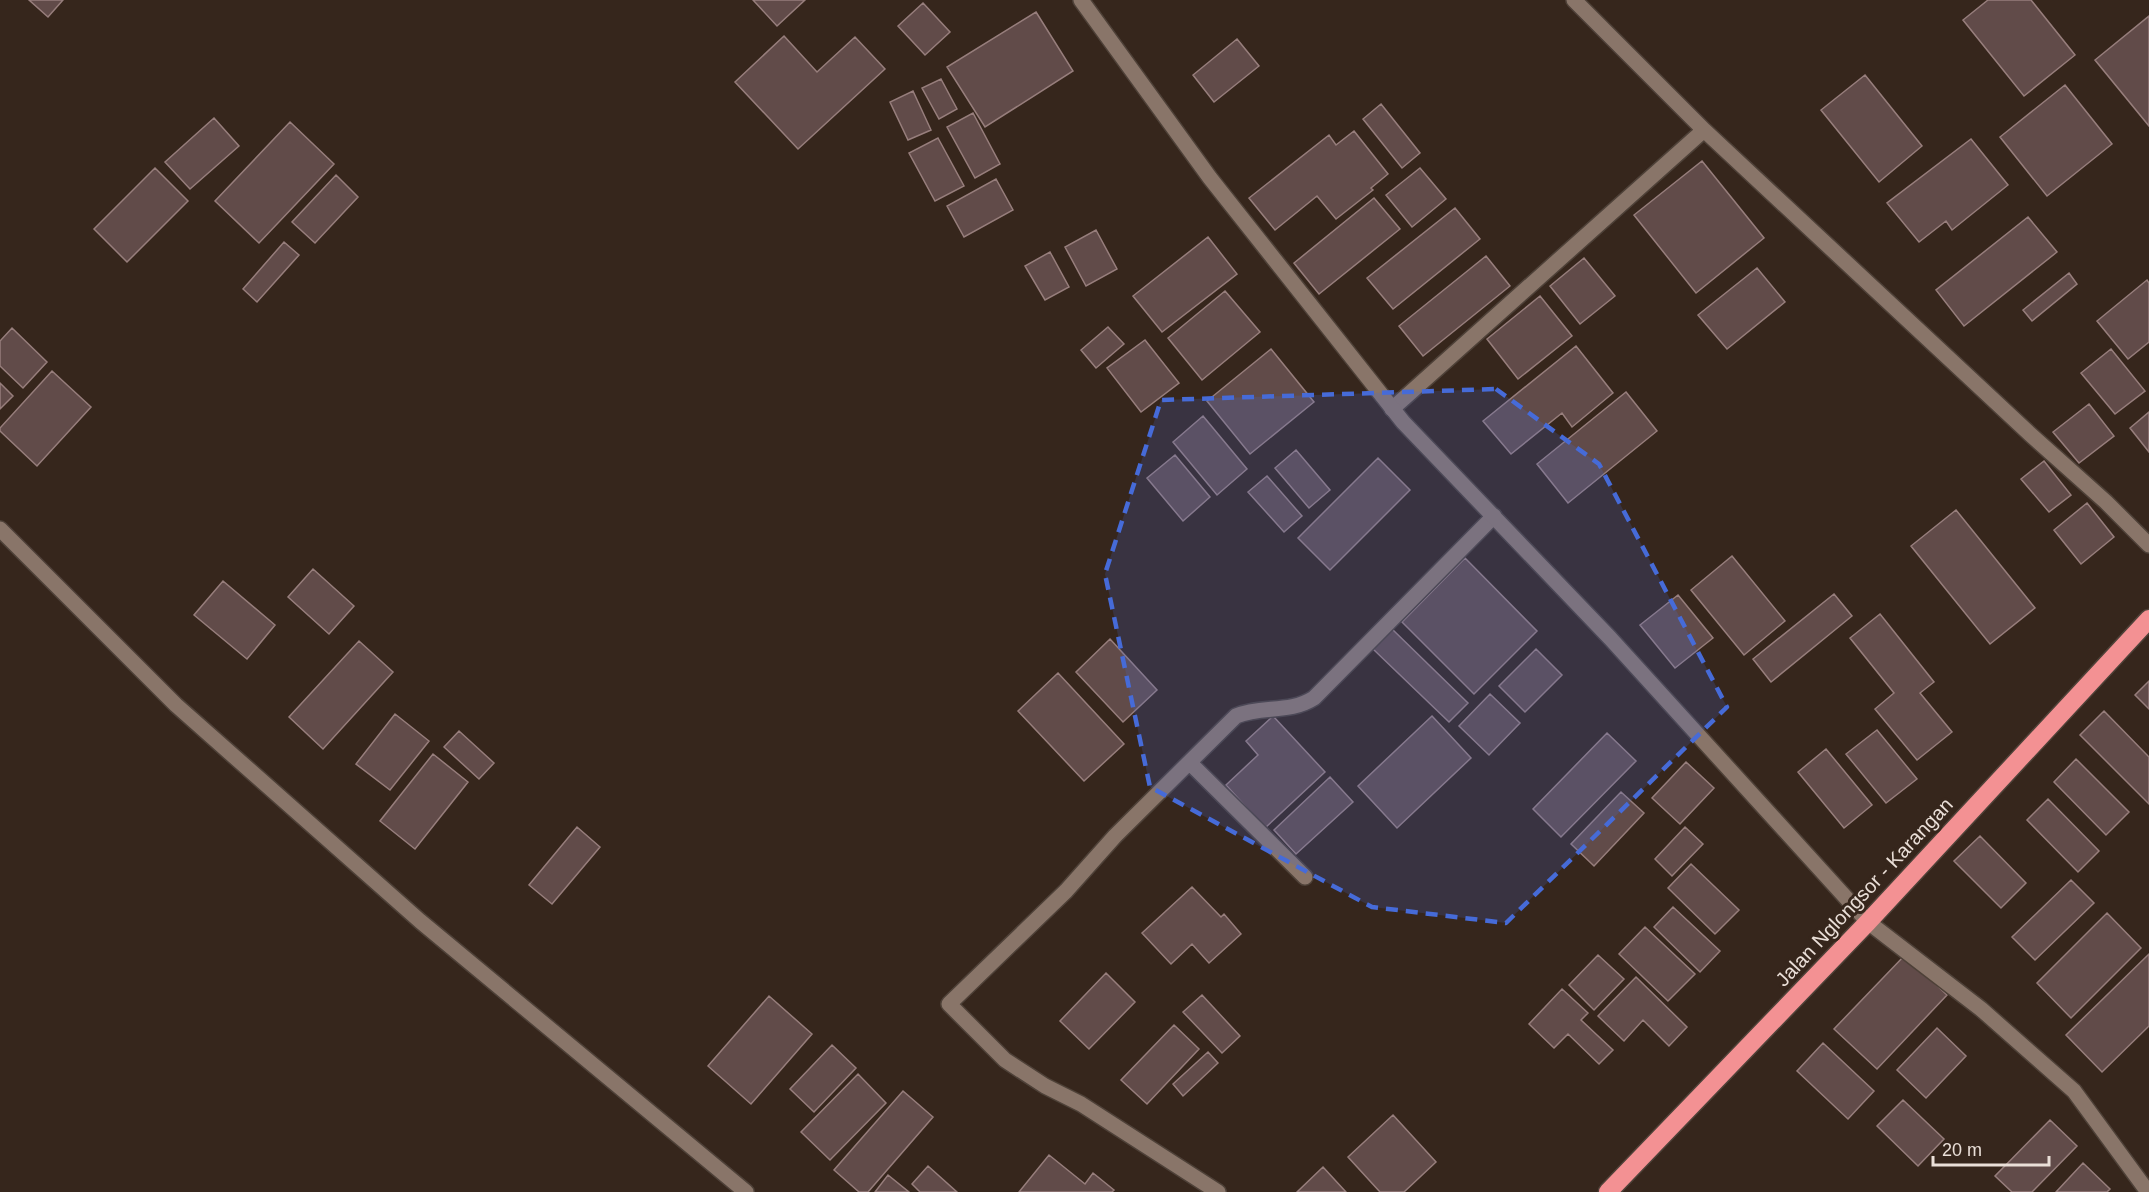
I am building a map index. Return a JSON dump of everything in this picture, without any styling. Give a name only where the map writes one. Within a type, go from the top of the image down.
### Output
[{"type":"highway","name":"Jalan Nglongsor - Karangan","points":[[1608,1192],[1868,922],[2149,619]]},
{"type":"street","points":[[1081,0],[1210,178],[1392,409],[1610,638],[1868,922],[1981,1009],[2074,1091],[2148,1192]]},
{"type":"street","points":[[1574,0],[1704,130],[2106,502],[2149,545]]},
{"type":"street","points":[[1392,409],[1704,130]]},
{"type":"street","points":[[1218,1192],[1081,1104],[1044,1086],[1005,1060],[949,1004],[1066,891],[1115,836],[1236,716],[1248,711],[1302,706],[1314,698],[1494,516]]},
{"type":"street","points":[[0,529],[176,705],[420,921],[746,1192]]},
{"type":"street","points":[[1190,763],[1305,877]]},
{"type":"highlighted area","points":[[1496,389],[1599,464],[1727,707],[1506,923],[1372,907],[1150,787],[1105,574],[1161,400]]},
{"type":"building","points":[[29,0],[63,0],[48,17]]},
{"type":"building","points":[[753,0],[805,0],[777,26]]},
{"type":"building","points":[[1988,0],[2031,0],[2075,55],[2024,96],[1963,20]]},
{"type":"building","points":[[923,3],[950,32],[925,55],[898,26]]},
{"type":"building","points":[[1036,12],[1073,71],[985,127],[947,67]]},
{"type":"building","points":[[2149,16],[2149,126],[2095,60]]},
{"type":"building","points":[[784,36],[817,72],[855,37],[885,69],[798,149],[735,82]]},
{"type":"building","points":[[1237,39],[1259,66],[1214,102],[1193,75]]},
{"type":"building","points":[[1865,75],[1922,146],[1879,182],[1821,110]]},
{"type":"building","points":[[941,79],[957,109],[939,119],[922,88]]},
{"type":"building","points":[[2065,85],[2112,144],[2047,196],[2000,137]]},
{"type":"building","points":[[913,91],[931,130],[908,140],[890,102]]},
{"type":"building","points":[[1381,104],[1420,153],[1402,168],[1363,119]]},
{"type":"building","points":[[973,113],[1000,164],[975,178],[947,127]]},
{"type":"building","points":[[214,118],[239,146],[190,189],[165,162]]},
{"type":"building","points":[[290,122],[334,164],[259,243],[215,201]]},
{"type":"building","points":[[1354,131],[1388,174],[1371,188],[1373,190],[1336,219],[1317,196],[1275,230],[1249,198],[1329,135],[1336,145]]},
{"type":"building","points":[[938,138],[964,186],[935,201],[909,153]]},
{"type":"building","points":[[1971,139],[2008,185],[1952,230],[1946,221],[1919,242],[1887,203]]},
{"type":"building","points":[[1702,161],[1764,238],[1696,293],[1634,215]]},
{"type":"building","points":[[155,168],[188,201],[127,262],[94,229]]},
{"type":"building","points":[[1420,168],[1446,199],[1412,227],[1386,195]]},
{"type":"building","points":[[336,175],[358,197],[315,243],[292,222]]},
{"type":"building","points":[[996,179],[1013,210],[964,237],[947,206]]},
{"type":"building","points":[[1374,198],[1400,229],[1319,294],[1294,263]]},
{"type":"building","points":[[1455,208],[1480,239],[1393,309],[1367,278]]},
{"type":"building","points":[[2028,217],[2057,252],[1964,326],[1936,290]]},
{"type":"building","points":[[1096,230],[1117,269],[1086,286],[1065,247]]},
{"type":"building","points":[[1208,237],[1237,274],[1162,332],[1133,296]]},
{"type":"building","points":[[284,242],[299,255],[257,302],[243,289]]},
{"type":"building","points":[[1050,252],[1069,287],[1045,300],[1025,266]]},
{"type":"building","points":[[1486,256],[1510,286],[1423,356],[1399,326]]},
{"type":"building","points":[[1584,258],[1615,296],[1580,324],[1550,286]]},
{"type":"building","points":[[1757,268],[1785,302],[1727,349],[1698,315]]},
{"type":"building","points":[[2069,273],[2077,284],[2032,321],[2023,310]]},
{"type":"building","points":[[2147,280],[2149,283],[2149,342],[2128,359],[2097,321]]},
{"type":"building","points":[[1225,291],[1260,332],[1202,380],[1168,338]]},
{"type":"building","points":[[1540,296],[1572,336],[1518,379],[1487,339]]},
{"type":"building","points":[[1108,327],[1124,344],[1096,368],[1081,350]]},
{"type":"building","points":[[12,328],[47,362],[23,388],[0,366],[0,341]]},
{"type":"building","points":[[1145,340],[1179,383],[1141,412],[1107,368]]},
{"type":"building","points":[[1576,346],[1613,393],[1572,427],[1562,413],[1511,454],[1483,421]]},
{"type":"building","points":[[1271,349],[1314,402],[1250,454],[1207,401]]},
{"type":"building","points":[[2111,349],[2145,391],[2115,414],[2081,373]]},
{"type":"building","points":[[52,371],[91,407],[37,466],[0,431],[0,428]]},
{"type":"building","points":[[0,383],[13,396],[0,409]]},
{"type":"building","points":[[1626,392],[1657,431],[1568,503],[1537,464]]},
{"type":"building","points":[[2089,404],[2114,436],[2079,463],[2053,432]]},
{"type":"building","points":[[2149,412],[2149,452],[2130,428]]},
{"type":"building","points":[[1203,416],[1247,469],[1217,495],[1173,442]]},
{"type":"building","points":[[1296,450],[1330,490],[1309,508],[1275,468]]},
{"type":"building","points":[[1175,455],[1210,497],[1183,521],[1147,478]]},
{"type":"building","points":[[1378,458],[1410,490],[1330,570],[1298,538]]},
{"type":"building","points":[[2044,461],[2071,495],[2049,512],[2021,479]]},
{"type":"building","points":[[1267,476],[1302,516],[1284,532],[1248,492]]},
{"type":"building","points":[[2087,503],[2114,537],[2081,564],[2054,530]]},
{"type":"building","points":[[1956,510],[2035,608],[1990,644],[1911,546]]},
{"type":"building","points":[[1732,556],[1785,621],[1744,655],[1691,590]]},
{"type":"building","points":[[1465,558],[1537,631],[1474,694],[1402,622]]},
{"type":"building","points":[[313,569],[354,606],[329,634],[288,597]]},
{"type":"building","points":[[223,581],[275,625],[247,659],[194,615]]},
{"type":"building","points":[[1834,594],[1852,616],[1771,682],[1753,659]]},
{"type":"building","points":[[1678,595],[1713,638],[1675,668],[1640,625]]},
{"type":"building","points":[[1880,614],[1934,682],[1920,693],[1952,732],[1917,760],[1875,709],[1894,693],[1850,638]]},
{"type":"building","points":[[1392,629],[1468,703],[1449,722],[1373,649]]},
{"type":"building","points":[[1110,639],[1157,690],[1123,722],[1076,672]]},
{"type":"building","points":[[359,641],[393,672],[323,749],[289,717]]},
{"type":"building","points":[[1536,649],[1562,675],[1525,712],[1499,686]]},
{"type":"building","points":[[1058,673],[1124,744],[1084,781],[1018,711]]},
{"type":"building","points":[[2149,681],[2149,709],[2135,695]]},
{"type":"building","points":[[1490,694],[1520,723],[1489,755],[1459,726]]},
{"type":"building","points":[[2104,711],[2149,757],[2149,804],[2080,735]]},
{"type":"building","points":[[395,714],[429,741],[390,790],[356,764]]},
{"type":"building","points":[[1273,716],[1325,772],[1265,828],[1226,785],[1258,755],[1246,741]]},
{"type":"building","points":[[1432,716],[1471,758],[1397,828],[1358,786]]},
{"type":"building","points":[[1877,730],[1917,779],[1886,803],[1846,754]]},
{"type":"building","points":[[459,731],[494,763],[479,779],[444,747]]},
{"type":"building","points":[[1607,733],[1636,761],[1561,837],[1533,809]]},
{"type":"building","points":[[1826,749],[1872,805],[1844,828],[1798,772]]},
{"type":"building","points":[[433,754],[468,782],[415,849],[380,821]]},
{"type":"building","points":[[2076,759],[2129,812],[2106,835],[2054,782]]},
{"type":"building","points":[[1686,762],[1714,788],[1680,824],[1652,798]]},
{"type":"building","points":[[1330,777],[1353,802],[1296,854],[1274,830]]},
{"type":"building","points":[[1621,792],[1644,813],[1594,866],[1571,844]]},
{"type":"building","points":[[2048,799],[2099,851],[2078,872],[2027,820]]},
{"type":"building","points":[[577,827],[600,847],[552,904],[529,885]]},
{"type":"building","points":[[1685,827],[1703,844],[1672,876],[1655,859]]},
{"type":"building","points":[[1980,836],[2026,883],[2001,908],[1954,861]]},
{"type":"building","points":[[1691,864],[1739,910],[1715,934],[1668,888]]},
{"type":"building","points":[[2071,880],[2094,903],[2035,960],[2012,937]]},
{"type":"building","points":[[1192,887],[1221,917],[1224,914],[1241,934],[1209,963],[1192,944],[1171,964],[1142,933]]},
{"type":"building","points":[[1673,907],[1720,951],[1700,972],[1654,927]]},
{"type":"building","points":[[2107,913],[2141,948],[2071,1018],[2037,983]]},
{"type":"building","points":[[1645,927],[1695,974],[1668,1001],[1619,954]]},
{"type":"building","points":[[2149,954],[2149,1026],[2102,1072],[2066,1035]]},
{"type":"building","points":[[1598,955],[1624,979],[1594,1010],[1569,985]]},
{"type":"building","points":[[1905,955],[1947,995],[1877,1069],[1834,1029]]},
{"type":"building","points":[[1106,973],[1135,1002],[1089,1049],[1060,1021]]},
{"type":"building","points":[[1636,977],[1687,1027],[1669,1046],[1643,1020],[1624,1041],[1598,1016]]},
{"type":"building","points":[[1562,989],[1588,1013],[1581,1020],[1613,1050],[1599,1064],[1568,1034],[1554,1048],[1529,1024]]},
{"type":"building","points":[[1202,995],[1240,1036],[1222,1053],[1183,1012]]},
{"type":"building","points":[[769,996],[812,1034],[751,1104],[708,1066]]},
{"type":"building","points":[[1174,1025],[1199,1049],[1147,1104],[1121,1080]]},
{"type":"building","points":[[1937,1028],[1966,1056],[1926,1098],[1897,1070]]},
{"type":"building","points":[[1823,1043],[1874,1091],[1848,1119],[1797,1071]]},
{"type":"building","points":[[832,1045],[856,1068],[814,1112],[790,1089]]},
{"type":"building","points":[[1208,1052],[1218,1063],[1183,1096],[1173,1084]]},
{"type":"building","points":[[858,1074],[886,1103],[830,1160],[801,1132]]},
{"type":"building","points":[[903,1091],[933,1117],[868,1192],[859,1192],[834,1170]]},
{"type":"building","points":[[1903,1100],[1944,1139],[1918,1166],[1877,1126]]},
{"type":"building","points":[[1393,1115],[1436,1162],[1404,1192],[1380,1192],[1348,1157]]},
{"type":"building","points":[[2050,1120],[2077,1146],[2032,1192],[2012,1192],[1995,1176]]},
{"type":"building","points":[[1049,1155],[1085,1184],[1093,1173],[1114,1190],[1112,1192],[1019,1192]]},
{"type":"building","points":[[2083,1163],[2110,1189],[2107,1192],[2056,1192]]},
{"type":"building","points":[[928,1166],[957,1192],[920,1192],[912,1184]]},
{"type":"building","points":[[1323,1167],[1346,1192],[1297,1192]]},
{"type":"building","points":[[888,1175],[909,1192],[875,1192]]}]
